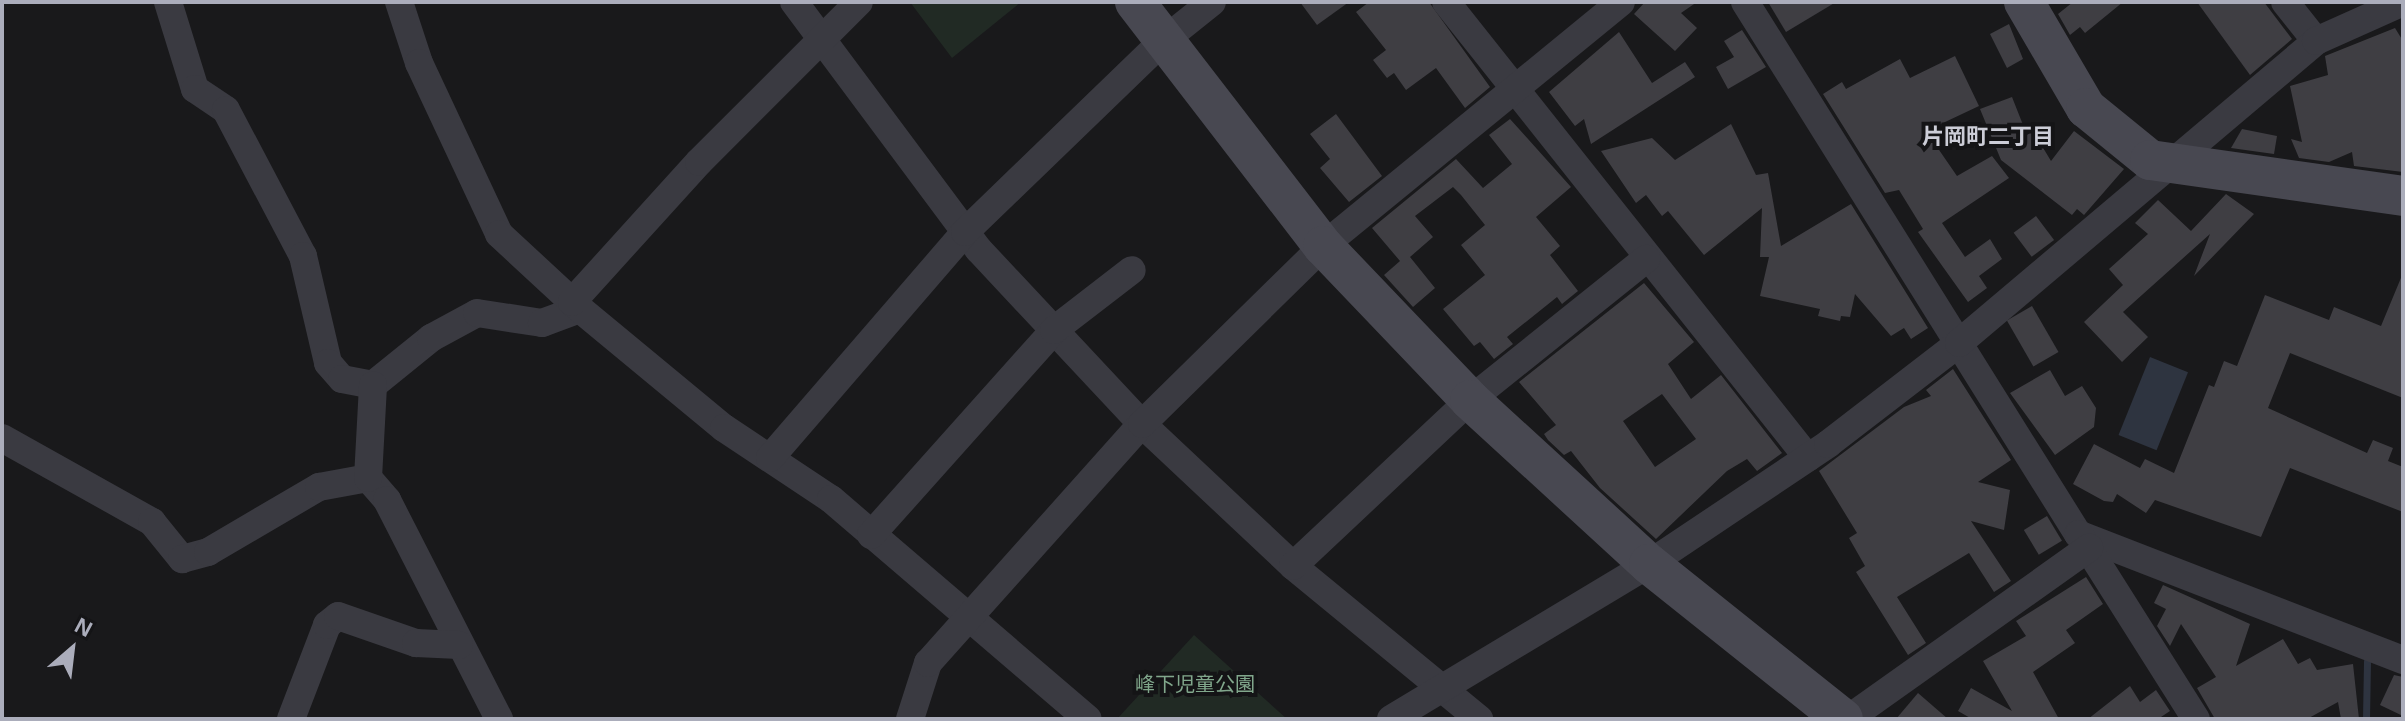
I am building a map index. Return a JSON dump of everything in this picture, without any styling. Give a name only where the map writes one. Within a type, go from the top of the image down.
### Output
[{"type":"street","points":[[168,2],[195,89],[226,110],[303,256],[328,363],[342,379],[373,385]]},
{"type":"street","points":[[399,2],[419,63],[499,234],[576,306],[871,535],[1088,719]]},
{"type":"street","points":[[794,2],[817,38],[965,232],[1142,424],[1293,566],[1437,688],[1479,719]]},
{"type":"street","points":[[496,717],[387,500],[368,478],[373,385],[431,338],[477,313],[542,323],[576,306],[817,38],[859,2]]},
{"type":"street","points":[[1135,2],[1162,42],[1323,246],[1470,400],[1649,564],[1845,719],[2084,541]]},
{"type":"street","points":[[770,458],[965,232],[1162,42],[1212,2]]},
{"type":"street","points":[[1446,2],[1514,95],[1808,458]]},
{"type":"street","points":[[910,719],[928,663],[967,615],[1142,424],[1323,246],[1514,95],[1621,2]]},
{"type":"street","points":[[1745,2],[2196,719]]},
{"type":"street","points":[[2024,2],[2086,108],[2150,160],[2167,165],[2403,196]]},
{"type":"street","points":[[2285,2],[2316,41]]},
{"type":"street","points":[[1391,719],[1437,688],[1649,564],[1808,458],[1959,343],[2316,41],[2403,2]]},
{"type":"street","points":[[1293,566],[1470,400],[1646,259]]},
{"type":"street","points":[[871,535],[1054,330],[1132,270]]},
{"type":"street","points":[[2,438],[152,522],[182,559],[208,552],[319,487],[368,478]]},
{"type":"street","points":[[2084,541],[2403,660]]},
{"type":"street","points":[[291,719],[327,625],[338,616],[416,643],[459,645]]},
{"type":"green space","points":[[910,2],[1021,2],[952,58]]},
{"type":"green space","name":"峰下児童公園","points":[[1194,635],[1287,719],[1117,719]]},
{"type":"water","points":[[2150,357],[2188,372],[2157,450],[2119,435]]},
{"type":"building","points":[[1300,2],[1349,2],[1317,25]]},
{"type":"building","points":[[1369,2],[1429,2],[1490,87],[1465,108],[1436,68],[1406,90],[1394,73],[1387,78],[1373,60],[1386,50],[1356,12]]},
{"type":"building","points":[[1645,2],[1697,2],[1681,13],[1697,28],[1675,51],[1634,14]]},
{"type":"building","points":[[1768,2],[1836,2],[1786,32]]},
{"type":"building","points":[[2073,2],[2123,2],[2085,33],[2080,27],[2070,35],[2058,14]]},
{"type":"building","points":[[2197,2],[2264,2],[2292,39],[2250,75]]},
{"type":"building","points":[[2009,24],[2023,59],[2007,68],[1990,34]]},
{"type":"building","points":[[2395,28],[2403,41],[2403,172],[2354,166],[2352,152],[2329,162],[2299,158],[2291,139],[2302,142],[2290,86],[2328,75],[2325,56]]},
{"type":"building","points":[[1742,30],[1766,67],[1728,89],[1716,67],[1734,57],[1724,41]]},
{"type":"building","points":[[1619,32],[1652,83],[1685,62],[1695,77],[1591,144],[1584,119],[1575,126],[1549,92]]},
{"type":"building","points":[[1955,56],[1979,106],[1926,131],[1957,176],[1992,156],[2009,178],[1942,223],[1965,257],[1990,239],[2002,259],[1979,276],[1987,288],[1968,302],[1918,232],[1923,229],[1899,190],[1885,193],[1823,94],[1842,82],[1846,89],[1900,59],[1910,78]]},
{"type":"building","points":[[2012,97],[2027,135],[2033,131],[2051,161],[2074,131],[2124,169],[2084,215],[2077,209],[2072,215],[2001,160],[1980,109]]},
{"type":"building","points":[[1336,114],[1382,176],[1349,202],[1320,168],[1330,159],[1310,134]]},
{"type":"building","points":[[1510,119],[1571,187],[1536,217],[1560,246],[1550,255],[1578,291],[1562,304],[1557,297],[1507,337],[1513,344],[1494,359],[1480,342],[1474,346],[1443,309],[1485,275],[1461,245],[1485,225],[1461,195],[1453,187],[1415,216],[1433,237],[1410,257],[1435,288],[1413,307],[1384,275],[1400,261],[1372,228],[1456,159],[1483,188],[1512,164],[1489,135]]},
{"type":"building","points":[[1731,124],[1756,175],[1768,173],[1781,246],[1851,204],[1928,328],[1911,339],[1904,328],[1891,336],[1855,294],[1850,317],[1841,316],[1840,321],[1818,316],[1820,309],[1760,296],[1769,257],[1760,257],[1762,208],[1704,255],[1668,211],[1662,216],[1646,195],[1636,203],[1601,151],[1652,138],[1675,160]]},
{"type":"building","points":[[2242,129],[2277,136],[2274,154],[2231,148]]},
{"type":"building","points":[[2226,194],[2254,214],[2194,276],[2210,234],[2123,312],[2148,337],[2122,362],[2084,322],[2123,285],[2109,269],[2148,234],[2135,223],[2158,200],[2191,231]]},
{"type":"building","points":[[2036,216],[2054,240],[2032,257],[2014,233]]},
{"type":"building","points":[[2403,273],[2403,398],[2290,353],[2268,408],[2367,453],[2373,440],[2393,448],[2388,461],[2403,467],[2403,512],[2290,468],[2261,537],[2155,500],[2146,513],[2117,494],[2113,502],[2104,501],[2073,484],[2094,444],[2140,468],[2145,459],[2174,473],[2209,385],[2214,387],[2224,361],[2237,366],[2265,295],[2329,320],[2334,307],[2381,326]]},
{"type":"building","points":[[1644,283],[1694,342],[1668,364],[1691,399],[1721,375],[1782,453],[1757,471],[1747,459],[1727,471],[1656,539],[1600,488],[1571,451],[1564,455],[1548,440],[1544,434],[1556,425],[1519,382]],"holes":[[[1662,394],[1696,439],[1655,467],[1623,421]]]},
{"type":"building","points":[[2032,306],[2058,352],[2033,366],[2007,320]]},
{"type":"building","points":[[1953,369],[2011,460],[1978,482],[2010,490],[2004,530],[1971,521],[2011,581],[1994,592],[1969,553],[1897,597],[1926,643],[1908,655],[1856,572],[1865,566],[1849,538],[1857,533],[1819,471],[1904,407],[1931,396],[1926,390]]},
{"type":"building","points":[[2050,370],[2065,396],[2082,386],[2096,408],[2094,427],[2055,455],[2010,393]]},
{"type":"building","points":[[2047,516],[2062,541],[2039,555],[2024,530]]},
{"type":"building","points":[[2086,577],[2103,604],[2066,630],[2075,643],[2033,672],[2059,719],[1972,719],[1958,711],[1971,688],[2012,711],[1983,661],[2026,636],[2016,621]]},
{"type":"building","points":[[2163,585],[2250,624],[2236,666],[2283,639],[2298,664],[2310,658],[2317,670],[2353,664],[2359,719],[2341,719],[2338,702],[2307,719],[2215,719],[2197,688],[2216,677],[2181,624],[2170,646],[2157,626],[2166,609],[2154,603]]},
{"type":"building","points":[[2394,675],[2403,677],[2403,716],[2380,705]]},
{"type":"building","points":[[2130,686],[2140,702],[2156,690],[2170,711],[2158,719],[2088,719]]},
{"type":"building","points":[[1918,693],[1948,719],[1896,719]]},
{"type":"waterway","points":[[2366,719],[2367,661]]},
{"type":"district","name":"片岡町二丁目","points":[[1988,137]]}]
